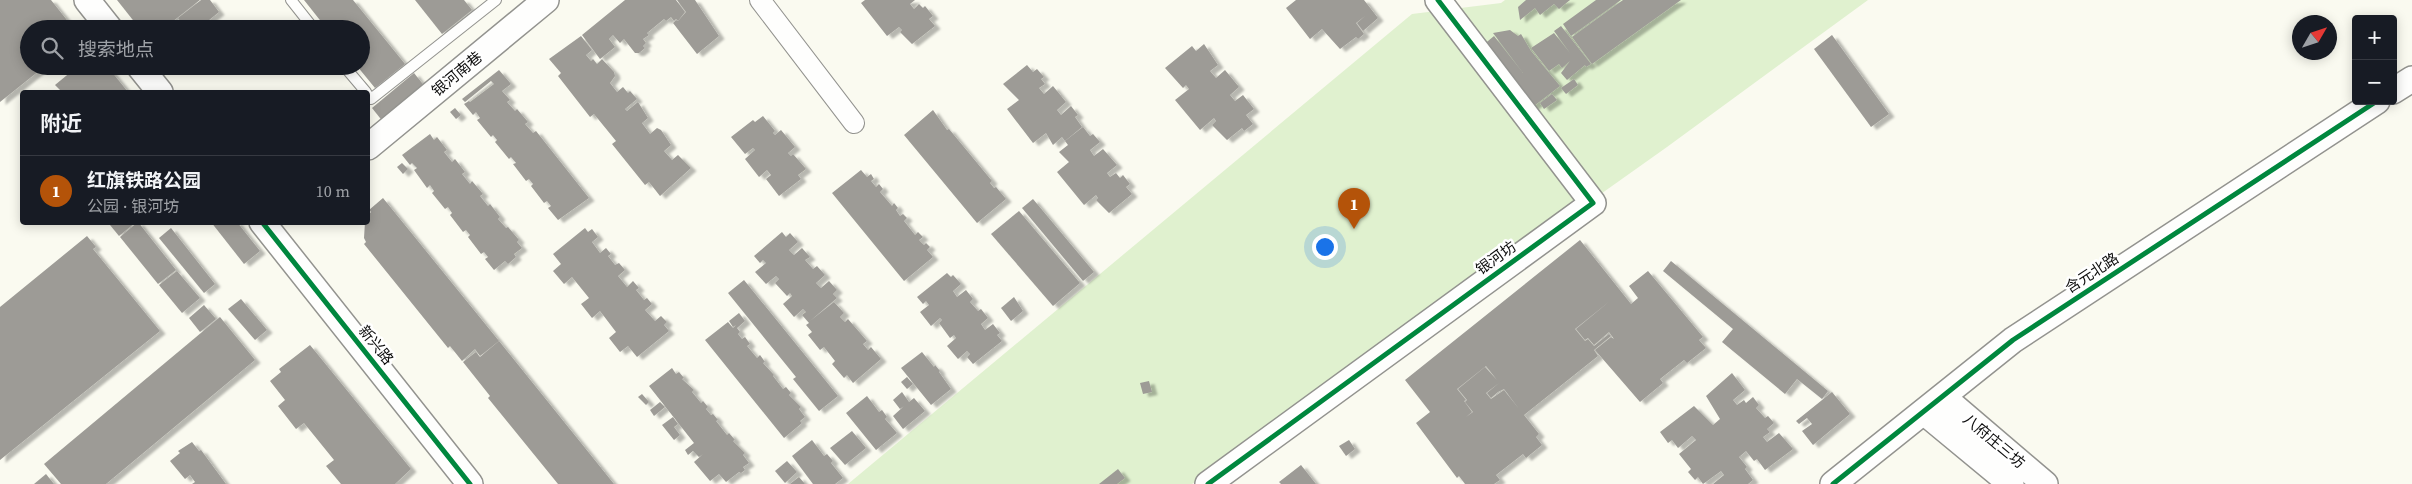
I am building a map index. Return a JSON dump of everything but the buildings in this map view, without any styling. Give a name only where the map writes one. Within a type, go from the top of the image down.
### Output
[{"type":"street","name":"银河南巷","points":[[370,145],[546,0]]},
{"type":"street","points":[[760,0],[854,123]]},
{"type":"street","name":"银河坊","points":[[1208,484],[1592,203],[1438,0]]},
{"type":"street","points":[[93,2],[104,20]]},
{"type":"street","points":[[146,75],[158,90]]},
{"type":"street","points":[[2397,88],[2412,79]]},
{"type":"street","name":"含元北路","points":[[1833,484],[2013,340],[2371,105]]},
{"type":"street","name":"新兴路","points":[[269,225],[470,484]]},
{"type":"street","name":"八府庄三坊","points":[[1933,404],[2011,484]]},
{"type":"street","name":"八府庄三坊","points":[[1933,404],[2045,484]]},
{"type":"lane","points":[[291,0],[307,20]]},
{"type":"lane","points":[[370,98],[496,0]]},
{"type":"lane","points":[[351,75],[363,90]]},
{"type":"green space","points":[[1505,0],[1868,0],[1667,147],[1192,484],[848,484],[1412,14],[1501,3]]},
{"type":"cycle path","points":[[1208,484],[1593,203],[1438,0]]},
{"type":"cycle path","points":[[1833,484],[2013,340],[2371,105]]},
{"type":"cycle path","points":[[264,225],[470,484]]},
{"type":"place","name":"红旗铁路公园","points":[[1354,229]]}]
